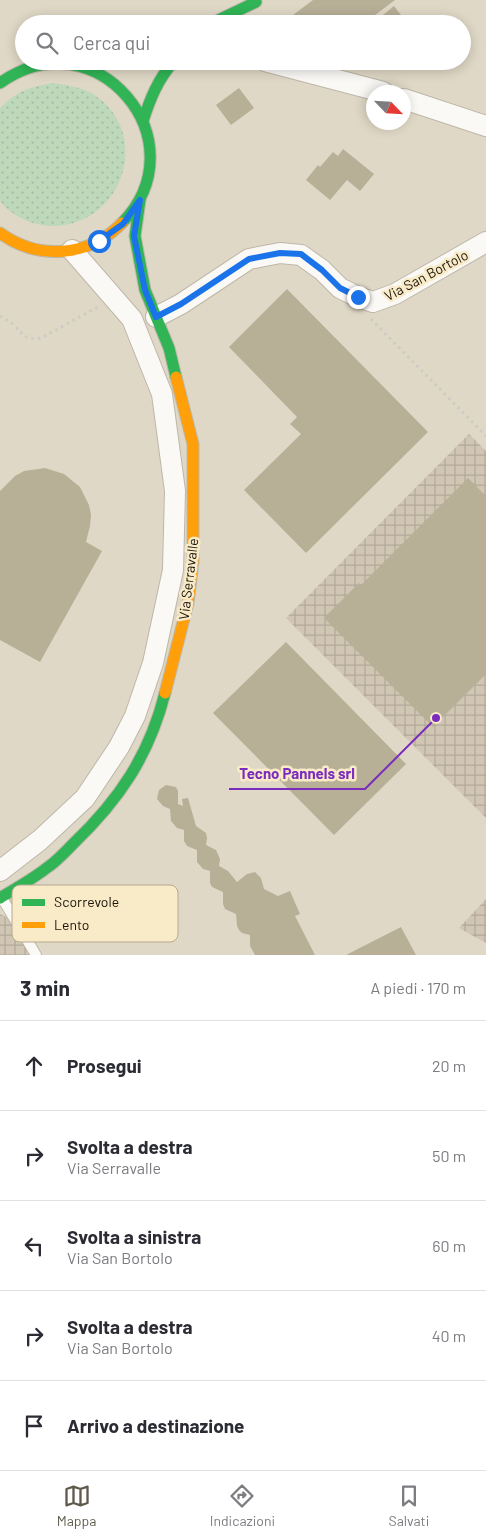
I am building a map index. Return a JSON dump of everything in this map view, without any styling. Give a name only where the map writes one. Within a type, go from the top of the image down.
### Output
[{"type":"street","points":[[228,15],[257,1]]},
{"type":"street","points":[[238,15],[257,1]]},
{"type":"street","points":[[0,83],[24,70]]},
{"type":"street","points":[[1,234],[32,248],[47,251],[72,250],[99,241],[123,224],[140,200],[149,175],[150,147],[143,121],[129,98],[110,79],[90,70]]},
{"type":"street","points":[[143,121],[152,92],[165,70]]},
{"type":"street","points":[[299,70],[366,88]]},
{"type":"street","points":[[411,101],[486,126]]},
{"type":"street","name":"Via Serravalle","points":[[19,885],[49,867],[95,823],[115,800],[139,762],[160,718],[188,603],[193,562],[193,444],[168,348],[145,290],[134,236],[140,200]]},
{"type":"street","name":"Via San Bortolo","points":[[156,317],[181,304],[249,259],[280,253],[301,254],[322,270],[340,288],[373,302],[395,294],[486,242]]},
{"type":"street","name":"Via Serravalle","points":[[0,871],[40,840],[86,798],[119,746],[135,716],[153,663],[173,570],[175,491],[162,394],[132,318],[72,250]]},
{"type":"street","name":"Via Serravalle","points":[[1,896],[12,889]]},
{"type":"lane","points":[[173,559],[193,562]]},
{"type":"lane","points":[[153,663],[173,668]]},
{"type":"lane","points":[[1,896],[12,915]]},
{"type":"lane","points":[[28,942],[36,955]]},
{"type":"path","points":[[0,316],[13,324],[30,340],[41,338],[100,306]]},
{"type":"path","points":[[368,316],[486,436]]},
{"type":"shaded area","points":[[469,434],[486,451],[486,818],[286,618]]},
{"type":"shaded area","points":[[486,899],[486,943],[459,928]]},
{"type":"shaded area","points":[[0,914],[12,920],[12,942],[24,942],[31,955],[0,955]]},
{"type":"green space","points":[[53,83],[74,87],[93,94],[111,111],[122,131],[125,152],[122,174],[113,194],[98,210],[78,222],[46,226],[24,220],[11,212],[0,201],[0,108],[12,97],[24,91]]},
{"type":"building","points":[[313,0],[395,0],[375,15],[293,15]]},
{"type":"building","points":[[394,6],[401,15],[383,15]]},
{"type":"building","points":[[239,88],[254,108],[231,125],[216,105]]},
{"type":"building","points":[[343,149],[374,174],[360,191],[347,180],[330,200],[306,180],[318,165],[320,167],[333,152],[338,156]]},
{"type":"building","points":[[287,289],[428,432],[306,553],[244,490],[301,434],[290,424],[297,417],[229,347]]},
{"type":"building","points":[[45,468],[64,474],[80,487],[89,505],[91,515],[86,542],[102,551],[40,662],[0,640],[0,491],[15,476],[24,471]]},
{"type":"building","points":[[468,478],[486,496],[486,674],[433,727],[324,618],[359,583],[361,585]]},
{"type":"building","points":[[286,642],[406,764],[334,835],[213,713]]},
{"type":"building","points":[[166,785],[176,787],[178,791],[178,804],[183,806],[182,799],[188,798],[196,826],[206,833],[206,845],[216,850],[220,859],[219,866],[228,871],[237,882],[247,874],[255,872],[261,878],[264,889],[278,896],[290,891],[300,914],[295,916],[315,955],[255,955],[250,946],[250,935],[239,930],[236,914],[225,909],[223,892],[212,887],[210,871],[203,869],[197,862],[197,850],[187,846],[184,841],[184,830],[177,828],[171,821],[170,809],[163,806],[157,799],[159,790]]},
{"type":"building","points":[[401,927],[416,955],[346,955]]},
{"type":"traffic: fast","points":[[229,15],[256,2]]},
{"type":"traffic: fast","points":[[0,83],[28,70]]},
{"type":"traffic: fast","points":[[85,70],[102,76],[127,97],[144,125],[150,157],[144,191],[122,223]]},
{"type":"traffic: fast","points":[[143,121],[155,90],[167,70]]},
{"type":"traffic: fast","points":[[140,200],[135,236],[145,290],[169,348],[176,377]]},
{"type":"traffic: fast","points":[[21,885],[55,862],[105,811],[141,757],[158,716],[165,693]]},
{"type":"traffic: fast","points":[[0,898],[12,891]]},
{"type":"traffic: slow","points":[[0,233],[15,242],[31,248],[63,251],[94,243],[122,223]]},
{"type":"traffic: slow","points":[[165,693],[188,603],[193,562],[193,444],[176,377]]},
{"type":"place","name":"Tecno Pannels srl","points":[[436,718]]},
{"type":"route","points":[[99,241],[123,224],[140,200],[134,236],[145,290],[156,317],[181,304],[249,259],[280,253],[301,254],[322,270],[340,288],[358,297]]}]
